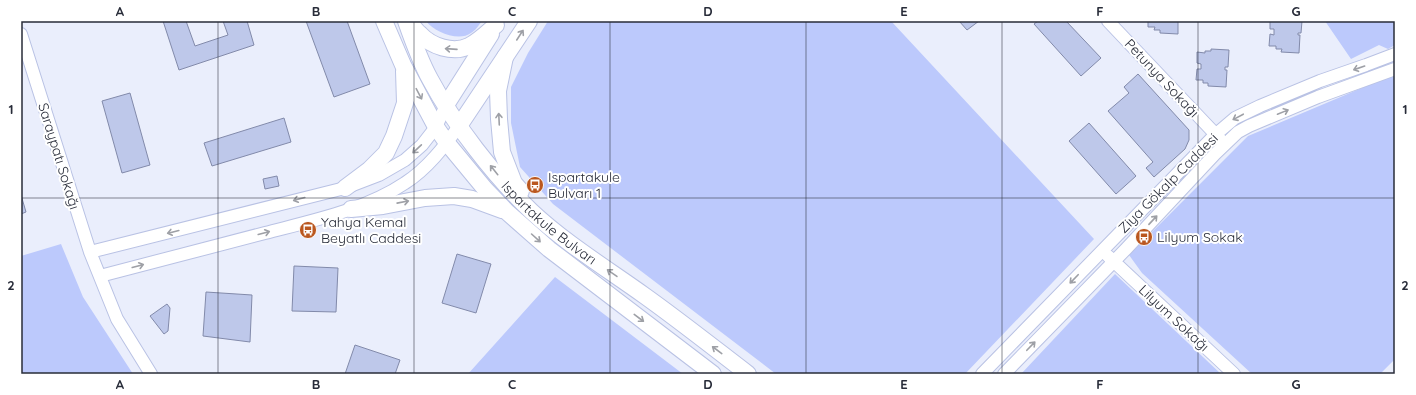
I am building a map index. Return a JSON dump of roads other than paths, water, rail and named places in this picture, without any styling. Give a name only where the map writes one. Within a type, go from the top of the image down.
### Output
[{"type":"main road","name":"Ispartakule Bulvarı","points":[[384,21],[403,65],[436,127],[447,143],[485,189],[507,212],[548,249],[713,374]]},
{"type":"main road","name":"Ispartakule Bulvarı","points":[[406,21],[430,79],[460,126],[511,192],[549,227],[582,252],[646,296],[748,374]]},
{"type":"main road","points":[[410,21],[420,35],[439,48],[456,50],[468,46],[497,23]]},
{"type":"main road","points":[[460,126],[529,21]]},
{"type":"main road","points":[[446,105],[497,23]]},
{"type":"main road","points":[[505,57],[498,91],[498,118],[502,152],[514,183],[549,227]]},
{"type":"main road","points":[[345,188],[369,170],[386,152],[394,136],[405,103],[403,65]]},
{"type":"main road","points":[[351,209],[383,206],[425,198],[454,196],[472,199],[507,212]]},
{"type":"street","name":"Petunya Sokağı","points":[[1108,21],[1225,145]]},
{"type":"street","name":"Saraypatı Sokağı","points":[[21,34],[90,252],[117,319],[151,374]]},
{"type":"street","name":"Ziya Gökalp Caddesi","points":[[982,374],[1215,135],[1235,118],[1320,81],[1395,54]]},
{"type":"street","points":[[1004,374],[1238,132],[1318,97],[1395,69]]},
{"type":"street","points":[[90,252],[345,188],[379,175],[405,160],[422,145],[436,127],[446,105]]},
{"type":"street","points":[[100,276],[351,209],[380,197],[405,183],[420,172],[447,143],[460,126]]},
{"type":"street","name":"Lilyum Sokağı","points":[[1102,251],[1234,374]]},
{"type":"place","name":"Ispartakule Bulvarı 1","points":[[535,185]]},
{"type":"place","name":"Yahya Kemal Beyatlı Caddesi","points":[[308,230]]},
{"type":"place","name":"Lilyum Sokak","points":[[1144,237]]}]
